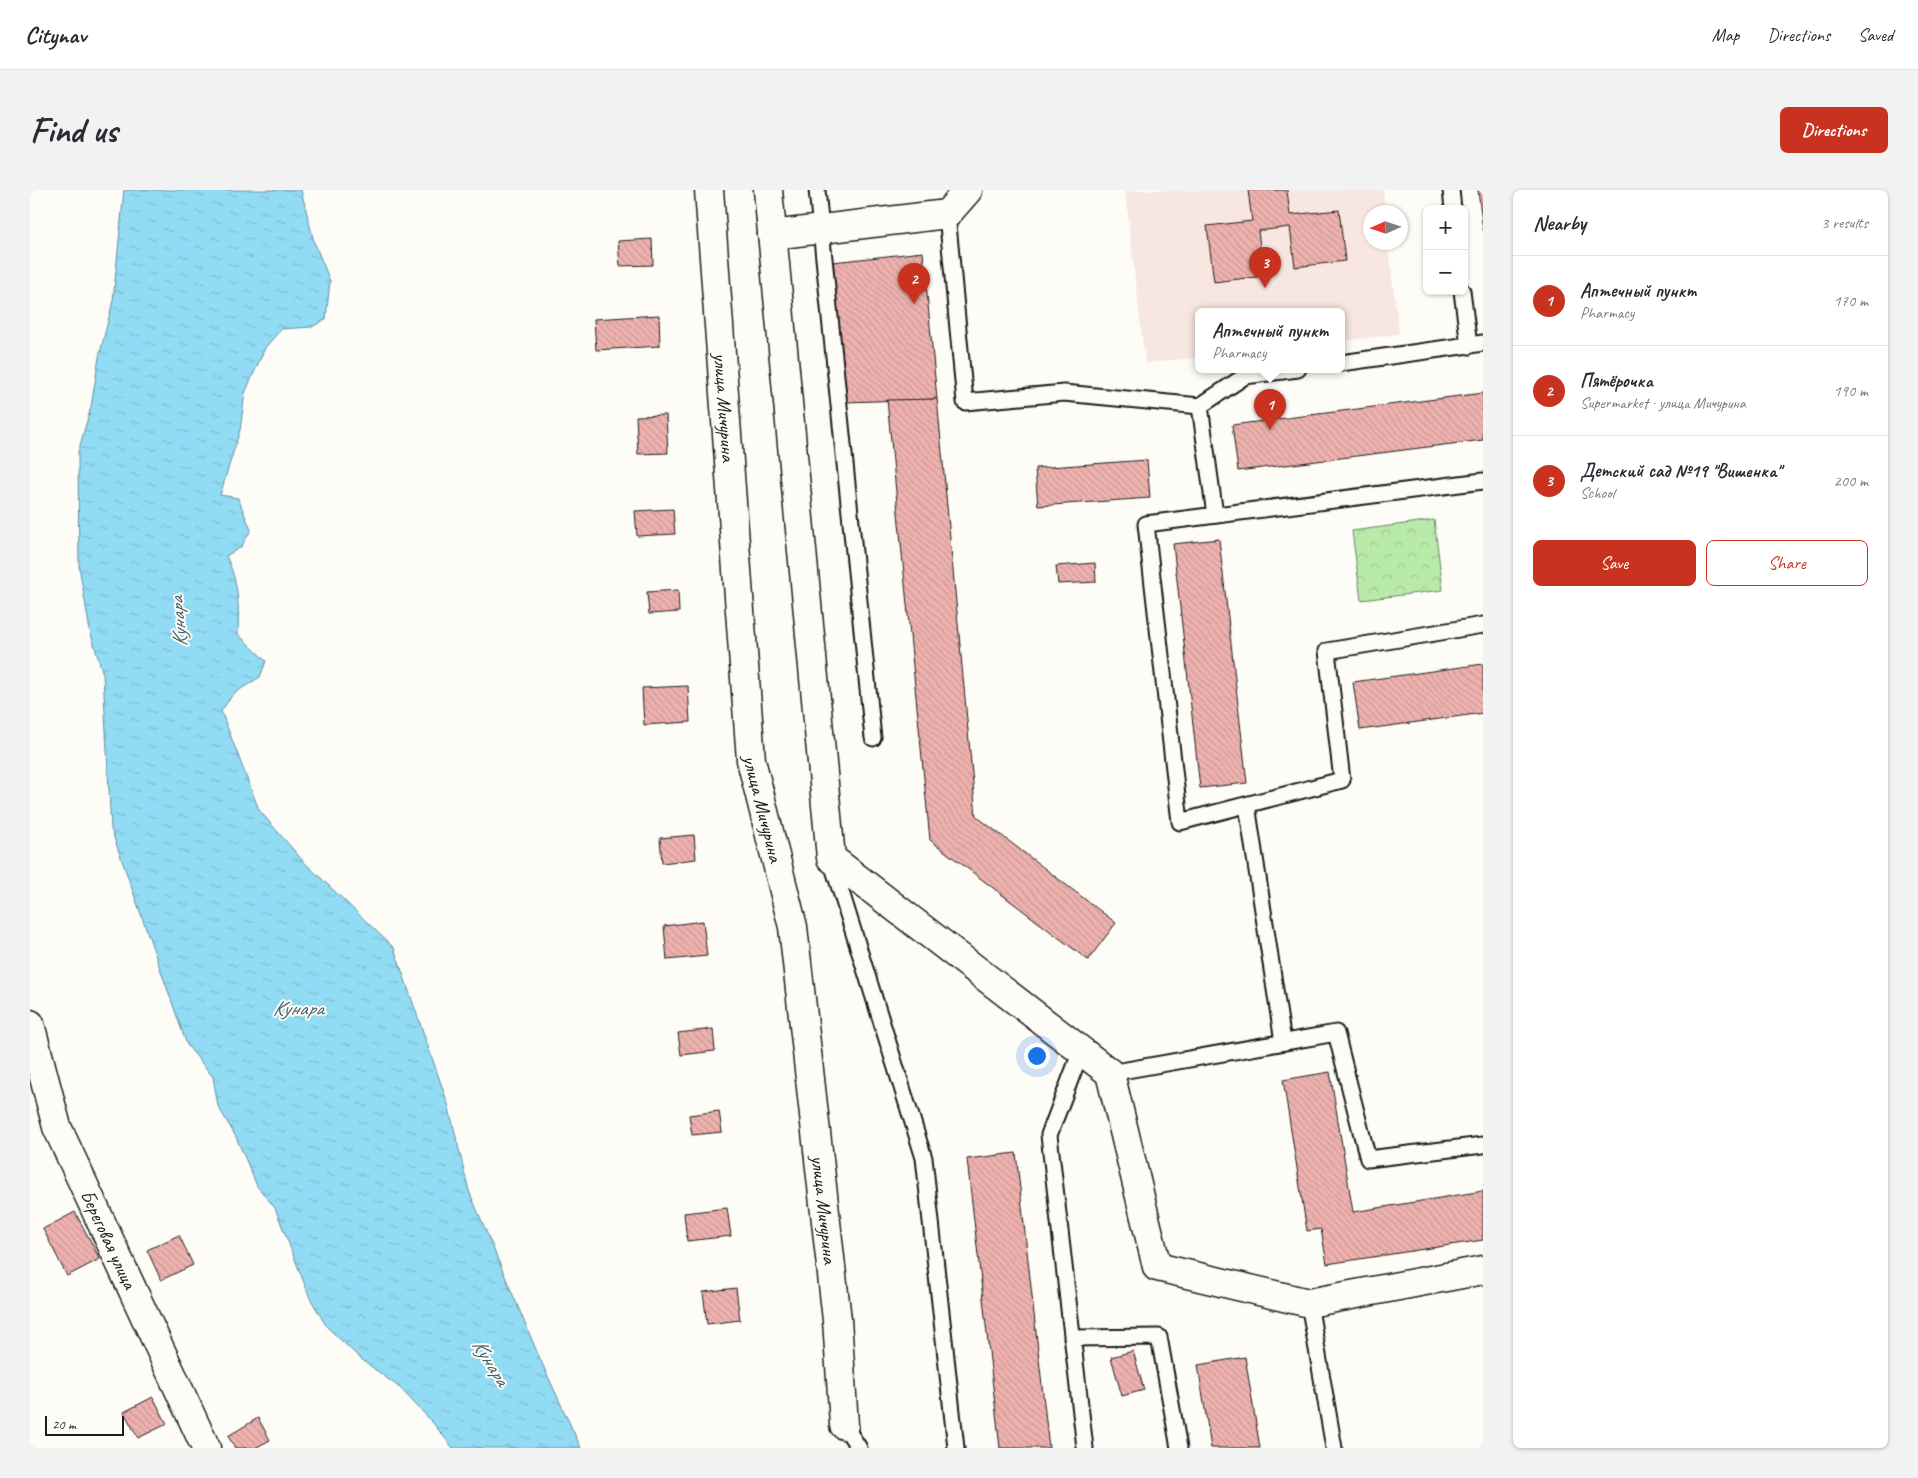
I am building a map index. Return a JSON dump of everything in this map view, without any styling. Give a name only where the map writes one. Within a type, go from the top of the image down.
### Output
[{"type":"street","name":"улица Мичурина","points":[[709,190],[751,760],[793,927],[837,1320],[844,1425]]},
{"type":"street","points":[[768,190],[831,858],[1110,1073],[1157,1267],[1309,1303],[1483,1270]]},
{"type":"street","points":[[772,235],[947,214],[968,190]]},
{"type":"street","name":"Береговая улица","points":[[30,1024],[57,1127],[206,1448]]},
{"type":"lane","points":[[817,190],[873,738]]},
{"type":"lane","points":[[1451,190],[1453,205]]},
{"type":"lane","points":[[947,214],[965,402],[1064,394],[1200,406],[1245,376],[1268,373]]},
{"type":"lane","points":[[1345,362],[1476,345],[1463,295]]},
{"type":"lane","points":[[1200,406],[1215,515]]},
{"type":"lane","points":[[1483,481],[1146,524],[1180,822],[1342,780],[1327,651],[1483,625]]},
{"type":"lane","points":[[1247,805],[1283,1042]]},
{"type":"lane","points":[[831,858],[924,1158],[956,1448]]},
{"type":"lane","points":[[1110,1073],[1336,1033],[1368,1159],[1483,1145]]},
{"type":"lane","points":[[1081,1051],[1049,1134],[1085,1448]]},
{"type":"lane","points":[[1309,1303],[1334,1448]]},
{"type":"lane","points":[[1072,1338],[1159,1337],[1179,1448]]},
{"type":"lane","points":[[844,1425],[859,1448]]},
{"type":"shaded area","points":[[1125,190],[1383,190],[1384,205],[1363,205],[1363,250],[1389,250],[1399,334],[1345,341],[1345,308],[1195,308],[1195,357],[1145,363]]},
{"type":"green space","points":[[1434,520],[1443,590],[1361,600],[1352,531]]},
{"type":"water","name":"Кунара","points":[[124,190],[301,190],[314,242],[330,281],[326,319],[312,327],[281,329],[265,348],[245,393],[240,430],[220,495],[238,498],[251,530],[241,547],[226,556],[236,585],[238,634],[266,661],[260,677],[233,694],[221,711],[259,810],[303,861],[394,948],[448,1104],[469,1191],[540,1359],[581,1448],[453,1448],[433,1423],[400,1388],[361,1359],[327,1327],[310,1298],[275,1208],[257,1186],[236,1137],[218,1106],[213,1077],[187,1045],[111,829],[103,674],[90,631],[79,566],[78,452],[91,407],[99,357],[113,301]]},
{"type":"building","points":[[1248,190],[1287,190],[1290,215],[1339,210],[1345,261],[1295,267],[1290,227],[1258,231],[1264,276],[1214,282],[1207,226],[1252,221]]},
{"type":"building","points":[[1478,190],[1483,190],[1483,230]]},
{"type":"building","points":[[652,239],[653,265],[620,266],[618,241]]},
{"type":"building","points":[[923,252],[937,399],[845,402],[833,262]]},
{"type":"building","points":[[659,315],[660,346],[596,350],[594,319]]},
{"type":"building","points":[[1483,393],[1483,440],[1238,471],[1232,425]]},
{"type":"building","points":[[937,399],[976,816],[1116,923],[1088,960],[930,840],[887,400]]},
{"type":"building","points":[[666,415],[668,453],[638,454],[636,416]]},
{"type":"building","points":[[1147,460],[1150,498],[1038,506],[1035,468]]},
{"type":"building","points":[[673,509],[675,534],[637,536],[635,511]]},
{"type":"building","points":[[1219,539],[1247,783],[1200,788],[1173,544]]},
{"type":"building","points":[[1095,563],[1096,582],[1058,584],[1056,566]]},
{"type":"building","points":[[678,590],[679,612],[649,614],[647,592]]},
{"type":"building","points":[[1483,664],[1483,713],[1360,730],[1353,682]]},
{"type":"building","points":[[688,686],[690,722],[644,725],[642,688]]},
{"type":"building","points":[[694,835],[696,859],[662,863],[660,838]]},
{"type":"building","points":[[703,921],[707,956],[667,960],[664,926]]},
{"type":"building","points":[[713,1029],[715,1051],[681,1055],[678,1033]]},
{"type":"building","points":[[1330,1072],[1353,1212],[1483,1191],[1483,1240],[1327,1264],[1321,1229],[1307,1231],[1283,1080]]},
{"type":"building","points":[[719,1111],[722,1132],[692,1135],[689,1115]]},
{"type":"building","points":[[1016,1153],[1049,1448],[1000,1448],[967,1159]]},
{"type":"building","points":[[727,1208],[731,1236],[687,1241],[684,1213]]},
{"type":"building","points":[[75,1212],[100,1259],[67,1276],[43,1229]]},
{"type":"building","points":[[179,1235],[193,1265],[161,1280],[147,1250]]},
{"type":"building","points":[[736,1288],[740,1320],[707,1324],[703,1292]]},
{"type":"building","points":[[1133,1351],[1144,1390],[1122,1396],[1111,1357]]},
{"type":"building","points":[[1245,1357],[1260,1448],[1211,1448],[1198,1365]]},
{"type":"building","points":[[153,1397],[167,1424],[138,1438],[124,1412]]},
{"type":"building","points":[[258,1418],[270,1440],[255,1448],[235,1448],[228,1436]]},
{"type":"place","name":"Детский сад №19 \"Вишенка\"","points":[[1265,288]]},
{"type":"place","name":"Пятёрочка","points":[[914,304]]},
{"type":"place","name":"Аптечный пункт","points":[[1270,430]]}]
